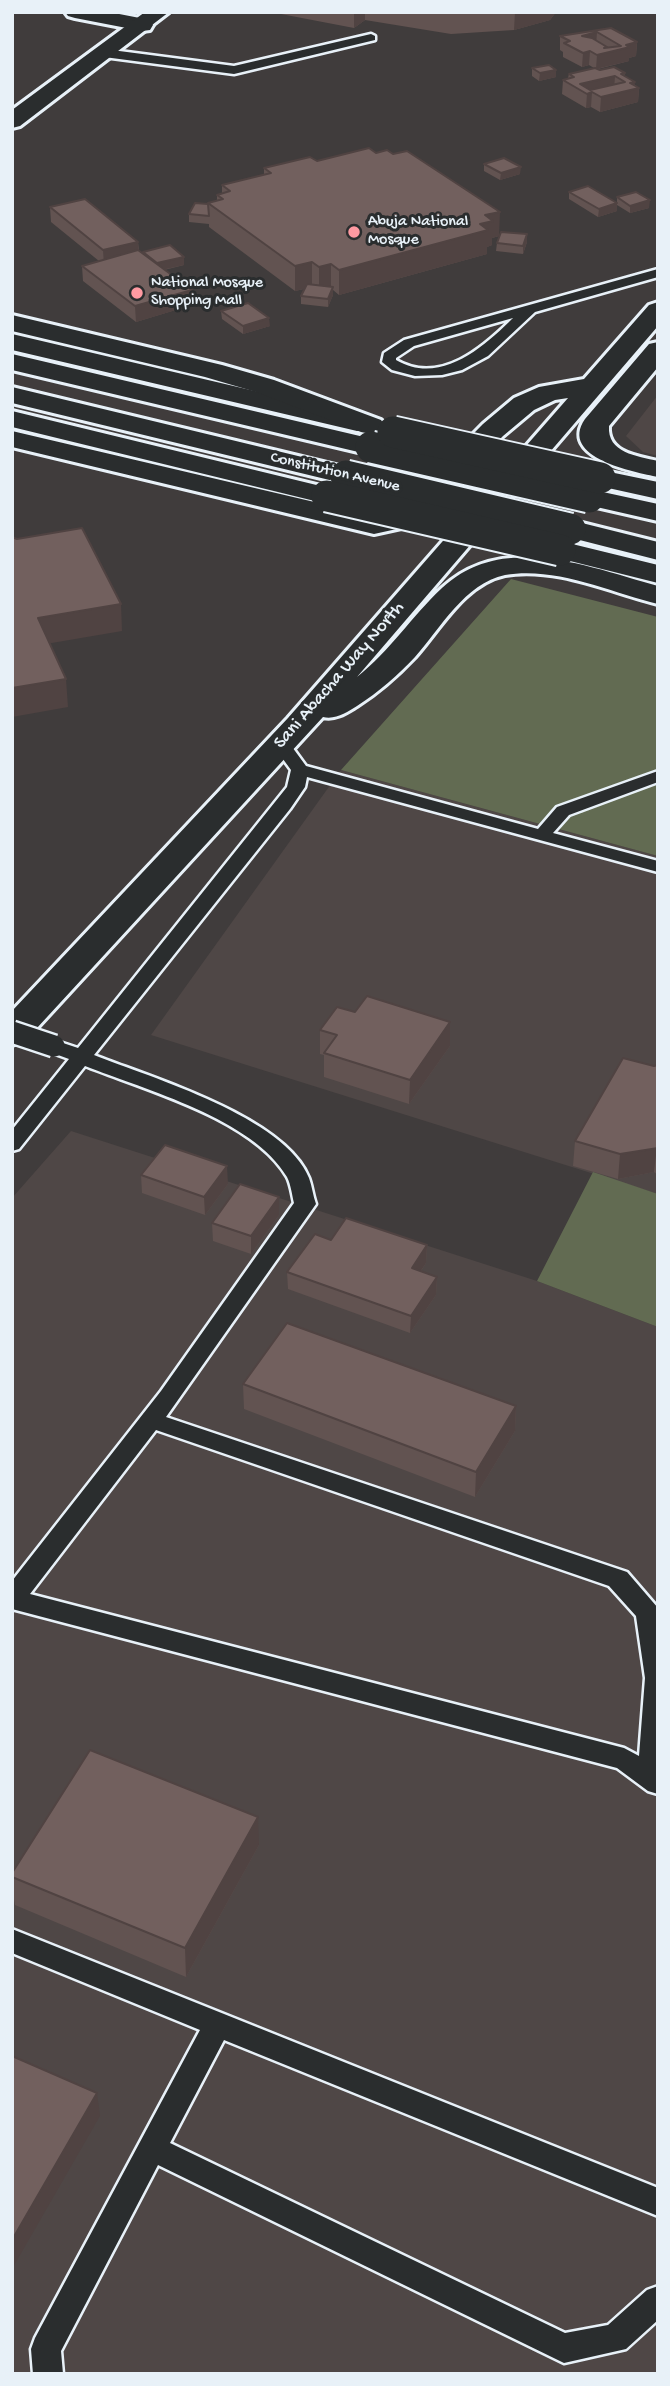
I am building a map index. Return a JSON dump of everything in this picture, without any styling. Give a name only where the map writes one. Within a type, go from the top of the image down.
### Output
[{"type":"main road","points":[[75,12],[151,19]]},
{"type":"main road","points":[[12,121],[151,19]]},
{"type":"main road","name":"Sani Abacha Way North","points":[[12,1032],[290,734],[658,310]]},
{"type":"main road","points":[[12,323],[239,379],[378,435]]},
{"type":"main road","name":"Constitution Avenue","points":[[12,342],[595,487],[658,513]]},
{"type":"main road","points":[[658,350],[595,425],[592,436],[597,446],[611,456],[658,469]]},
{"type":"main road","name":"Constitution Avenue","points":[[12,362],[378,435]]},
{"type":"main road","points":[[12,439],[374,525],[386,524],[405,519],[493,430],[524,404],[548,393],[591,386]]},
{"type":"main road","name":"Constitution Avenue","points":[[12,396],[336,486]]},
{"type":"main road","name":"Constitution Avenue","points":[[12,419],[336,486],[565,540],[658,551]]},
{"type":"main road","name":"Constitution Avenue","points":[[595,487],[658,491]]},
{"type":"main road","name":"Constitution Avenue","points":[[565,540],[658,574]]},
{"type":"main road","points":[[290,734],[360,692],[404,650],[457,588],[483,572],[500,566],[537,566],[658,595]]},
{"type":"lane","points":[[104,53],[234,69],[371,38]]},
{"type":"lane","points":[[529,310],[488,352],[465,366],[440,372],[423,372],[395,367],[389,362],[389,356],[408,343],[658,273]]},
{"type":"lane","points":[[12,1143],[284,805],[296,787],[300,771],[290,734]]},
{"type":"lane","points":[[300,771],[658,867]]},
{"type":"lane","points":[[541,836],[563,811],[658,776]]},
{"type":"lane","points":[[12,1032],[84,1056],[234,1118],[266,1141],[282,1157],[298,1177],[305,1204],[151,1420],[12,1599],[624,1759],[654,1781]]},
{"type":"lane","points":[[151,1420],[618,1579],[648,1613],[657,1678],[654,1781]]},
{"type":"lane","points":[[12,1941],[658,2202]]},
{"type":"lane","points":[[48,2374],[46,2349],[218,2024]]},
{"type":"lane","points":[[152,2148],[564,2348],[615,2339],[658,2300]]},
{"type":"shaded area","points":[[658,395],[658,456],[643,452],[626,436]]},
{"type":"shaded area","points":[[341,770],[658,856],[658,1194],[151,1035]]},
{"type":"shaded area","points":[[71,1131],[537,1281],[658,1327],[658,2374],[12,2374],[12,1198]]},
{"type":"green space","points":[[511,579],[658,617],[658,856],[341,770]]},
{"type":"green space","points":[[593,1172],[658,1194],[658,1327],[537,1281]]},
{"type":"building","points":[[611,28],[637,42],[626,45],[630,47],[597,55],[590,51],[583,53],[564,43],[570,41],[560,36]],"holes":[[[597,32],[621,46],[604,48],[607,47],[592,38],[582,36]]]},
{"type":"building","points":[[549,65],[556,70],[540,73],[532,68]]},
{"type":"building","points":[[614,67],[625,73],[621,74],[635,82],[630,83],[639,88],[601,97],[592,92],[587,94],[563,80],[574,77],[569,74],[595,68],[600,70]],"holes":[[[615,76],[625,82],[590,90],[580,84]]]},
{"type":"building","name":"Abuja National Mosque","points":[[369,148],[376,153],[387,150],[393,154],[407,151],[500,212],[485,215],[493,221],[480,224],[488,230],[339,270],[331,264],[319,267],[312,262],[295,266],[208,203],[223,199],[217,195],[230,191],[222,185],[271,173],[264,168],[310,157],[317,161]]},
{"type":"building","points":[[504,158],[521,167],[501,173],[484,164]]},
{"type":"building","points":[[588,186],[617,203],[599,209],[569,192]]},
{"type":"building","points":[[636,192],[650,200],[630,206],[617,197]]},
{"type":"building","points":[[85,199],[138,242],[103,250],[50,207]]},
{"type":"building","points":[[195,203],[208,204],[209,216],[189,214]]},
{"type":"building","points":[[501,232],[527,234],[523,246],[497,243]]},
{"type":"building","points":[[170,245],[184,257],[157,263],[143,252]]},
{"type":"building","points":[[138,250],[192,290],[135,306],[82,266]]},
{"type":"building","points":[[307,284],[333,287],[328,299],[301,296]]},
{"type":"building","points":[[248,303],[269,318],[243,326],[221,311]]},
{"type":"building","points":[[82,528],[121,604],[38,618],[66,679],[12,688],[12,537],[17,539]]},
{"type":"building","points":[[367,996],[450,1022],[410,1080],[324,1053],[337,1035],[320,1030],[337,1007],[355,1012]]},
{"type":"building","points":[[623,1058],[658,1065],[658,1148],[620,1154],[575,1141]]},
{"type":"building","points":[[165,1145],[227,1166],[204,1197],[141,1175]]},
{"type":"building","points":[[240,1184],[279,1197],[251,1236],[212,1223]]},
{"type":"building","points":[[346,1218],[427,1245],[412,1268],[437,1277],[411,1316],[287,1272],[315,1234],[331,1240]]},
{"type":"building","points":[[287,1323],[516,1406],[476,1472],[243,1384]]},
{"type":"building","points":[[90,1750],[258,1817],[185,1948],[12,1877]]},
{"type":"building","points":[[12,2056],[97,2093],[12,2240]]},
{"type":"place","name":"Abuja National Mosque","points":[[354,232]]},
{"type":"place","name":"National Mosque Shopping Mall","points":[[137,293]]}]
